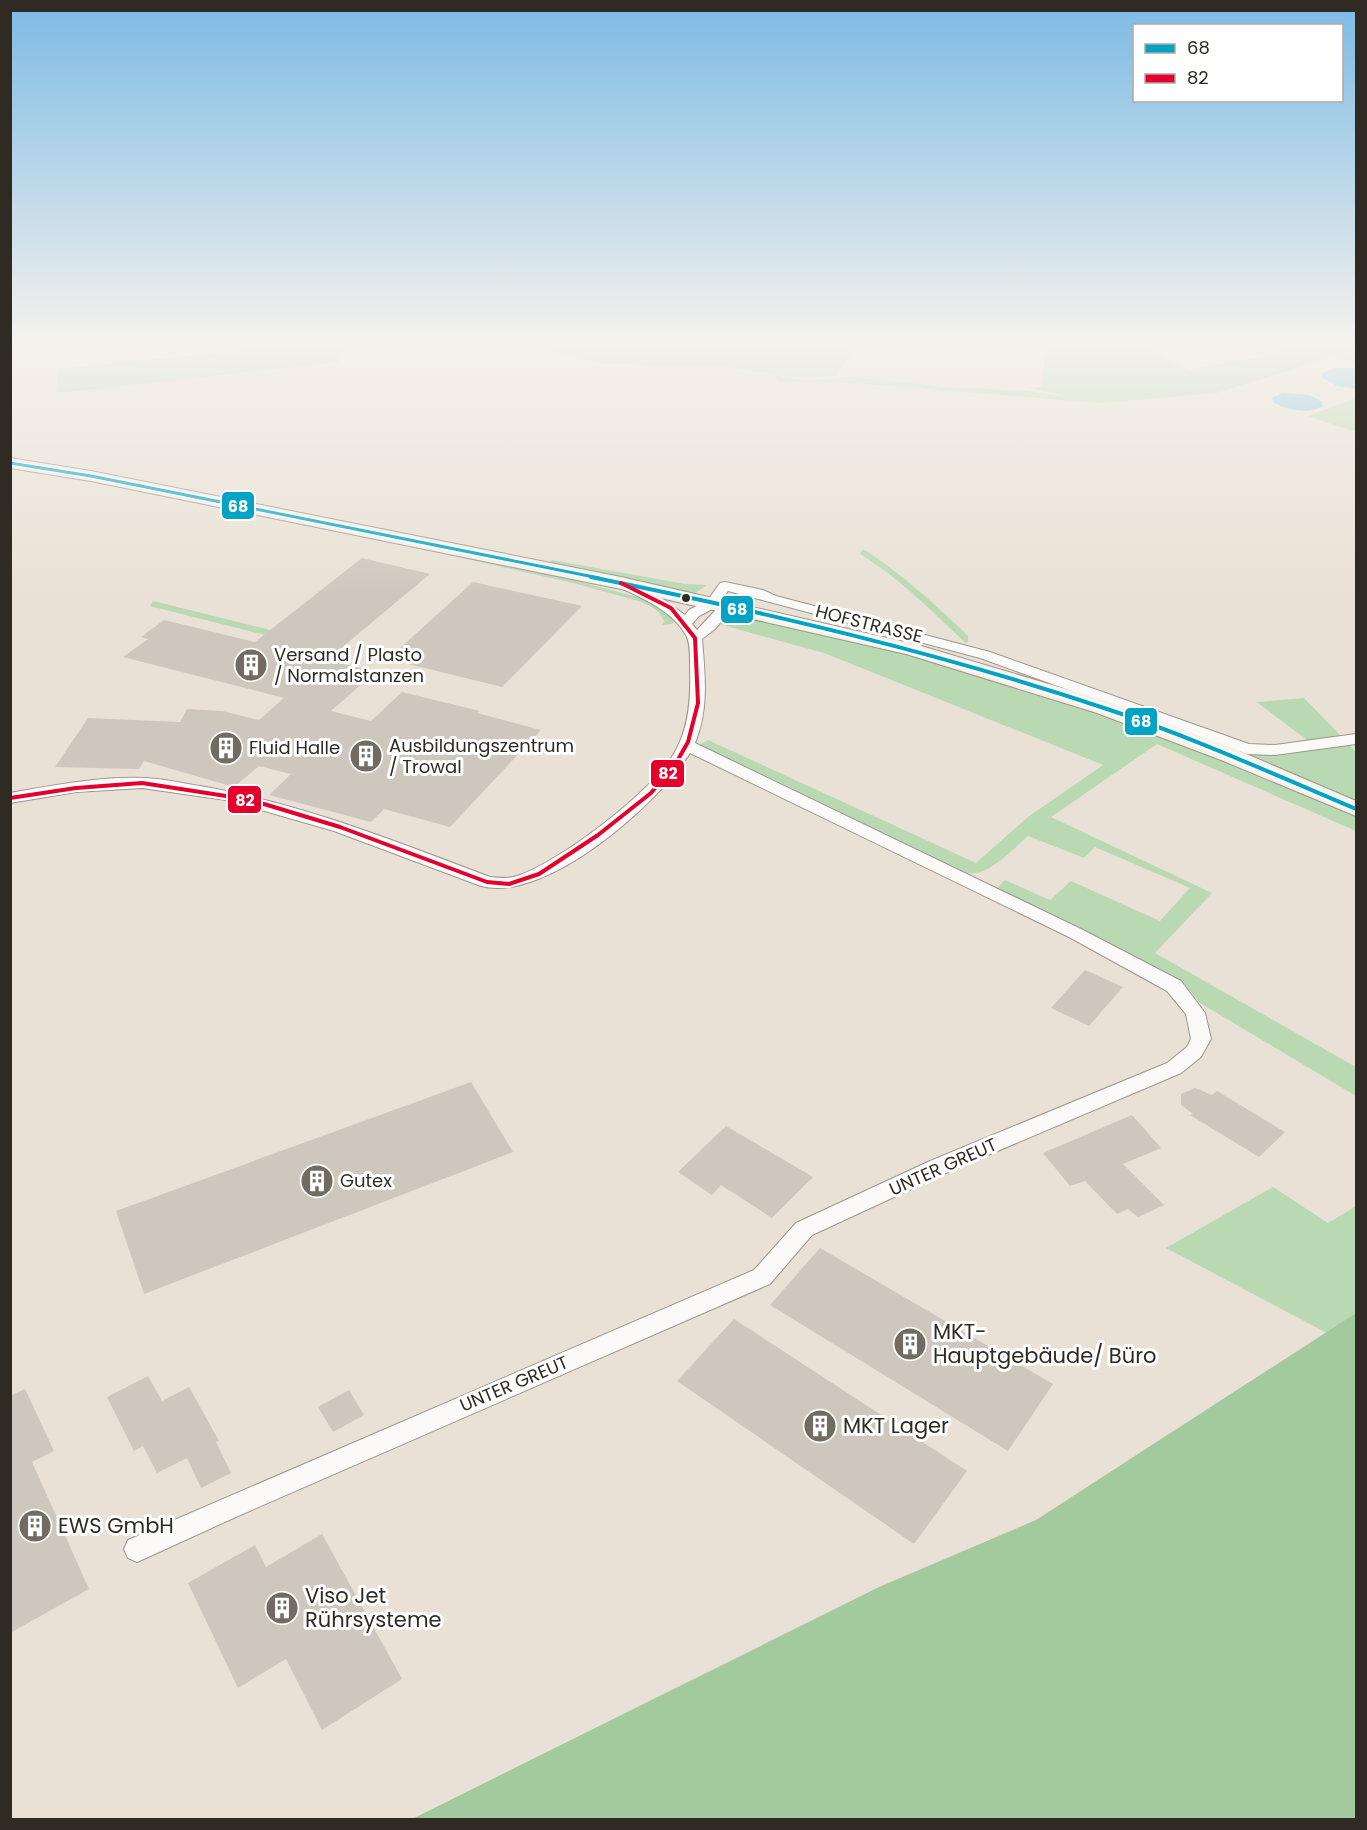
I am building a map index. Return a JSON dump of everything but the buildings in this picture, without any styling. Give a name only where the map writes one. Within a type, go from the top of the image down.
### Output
[{"type":"main road","points":[[10,463],[91,476],[621,583],[722,598],[1053,690],[1177,735],[1356,809]]},
{"type":"street","points":[[10,798],[63,788],[143,783],[221,794],[250,800],[350,831],[488,882],[509,885],[539,874],[598,836],[651,793],[676,763],[686,745],[698,703],[695,638],[671,608],[621,583]]},
{"type":"street","name":"HOFSTRASSE","points":[[722,598],[743,589],[771,599],[985,655],[1247,749],[1275,750],[1356,739]]},
{"type":"street","points":[[684,625],[694,613],[722,598]]},
{"type":"street","points":[[695,638],[710,626],[722,598]]},
{"type":"street","name":"UNTER GREUT","points":[[137,1549],[762,1277],[804,1229],[938,1167],[1174,1068],[1194,1052],[1201,1039],[1195,1013],[1174,986],[1075,933],[686,745]]},
{"type":"green space","points":[[1336,425],[1356,425],[1356,432]]},
{"type":"green space","points":[[10,466],[44,471],[559,576],[648,600],[669,613],[675,621],[672,624],[662,625],[664,621],[660,615],[642,602],[577,584],[440,553],[96,483],[11,469]]},
{"type":"green space","points":[[863,549],[931,601],[968,636],[968,642],[966,643],[902,584],[860,554]]},
{"type":"green space","points":[[552,560],[685,584],[707,585],[695,593],[548,564]]},
{"type":"green space","points":[[153,601],[311,640],[305,645],[150,606]]},
{"type":"green space","points":[[747,617],[868,644],[1065,699],[1292,786],[1356,814],[1356,831],[1157,744],[1051,817],[1212,893],[1155,953],[1356,1067],[1356,1096],[1200,1003],[1190,991],[1001,892],[998,887],[1005,880],[1050,900],[1071,881],[1160,921],[1190,888],[1095,847],[1084,858],[1028,836],[992,866],[983,871],[967,873],[709,752],[699,745],[708,740],[976,863],[1028,817],[1103,765],[824,653],[719,624],[730,619]]},
{"type":"green space","points":[[1304,698],[1341,736],[1307,740],[1257,702]]},
{"type":"green space","points":[[1348,743],[1356,752],[1356,802],[1244,755],[1248,751]]},
{"type":"green space","points":[[1273,1187],[1328,1223],[1356,1206],[1356,1313],[1327,1333],[1166,1248]]},
{"type":"green space","points":[[1356,1313],[1356,1819],[412,1819],[879,1587],[1036,1520]]},
{"type":"transit line","name":"68","points":[[10,463],[91,476],[621,583],[911,649],[1105,708],[1229,755],[1356,809]]},
{"type":"transit line","name":"82","points":[[10,798],[92,786],[126,783],[159,784],[264,804],[302,815],[377,840],[487,882],[509,884],[539,874],[598,835],[651,793],[676,763],[688,742],[698,703],[695,638],[671,608],[621,583]]},
{"type":"place","name":"Versand / Plasto / Normalstanzen","points":[[251,665]]},
{"type":"place","name":"Fluid Halle","points":[[226,748]]},
{"type":"place","name":"Ausbildungszentrum / Trowal","points":[[366,756]]},
{"type":"place","name":"Gutex","points":[[317,1181]]},
{"type":"place","name":"MKT- Hauptgebäude/ Büro","points":[[910,1344]]},
{"type":"place","name":"MKT Lager","points":[[820,1426]]},
{"type":"place","name":"EWS GmbH","points":[[35,1526]]},
{"type":"place","name":"Viso Jet Rührsysteme","points":[[282,1608]]}]
